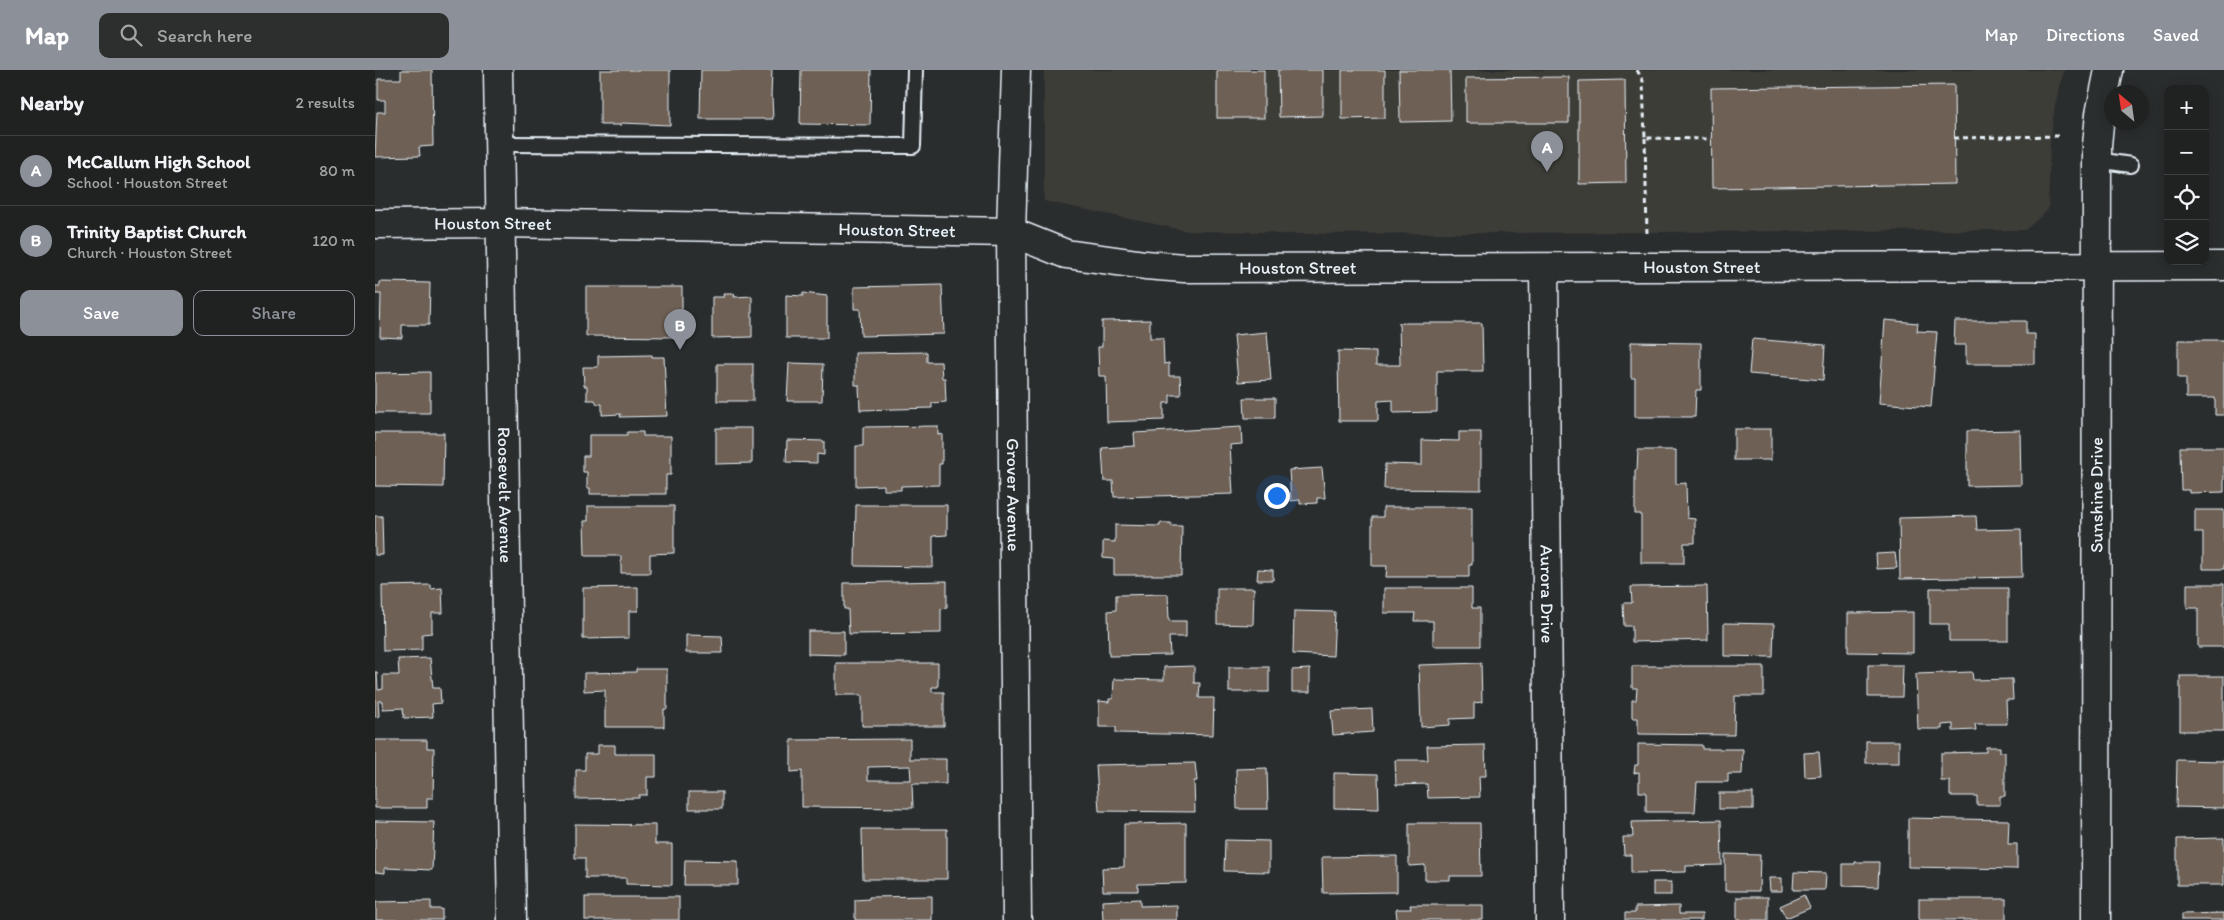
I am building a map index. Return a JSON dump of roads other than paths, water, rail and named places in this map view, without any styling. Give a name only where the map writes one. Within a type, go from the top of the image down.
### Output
[{"type":"street","name":"Roosevelt Avenue","points":[[498,70],[512,920]]},
{"type":"street","name":"Grover Avenue","points":[[1016,70],[1011,232],[1017,920]]},
{"type":"street","name":"Sunshine Drive","points":[[2096,920],[2097,160],[2100,114],[2109,70]]},
{"type":"street","name":"Houston Street","points":[[375,224],[500,223],[1011,232],[1066,254],[1136,264],[1184,268],[2224,266]]},
{"type":"street","name":"Aurora Drive","points":[[1544,268],[1549,920]]},
{"type":"lane","points":[[498,144],[913,146],[915,70]]},
{"type":"lane","points":[[2097,160],[2131,165]]},
{"type":"place","name":"McCallum High School","points":[[1547,172]]},
{"type":"place","name":"Trinity Baptist Church","points":[[680,350]]}]
